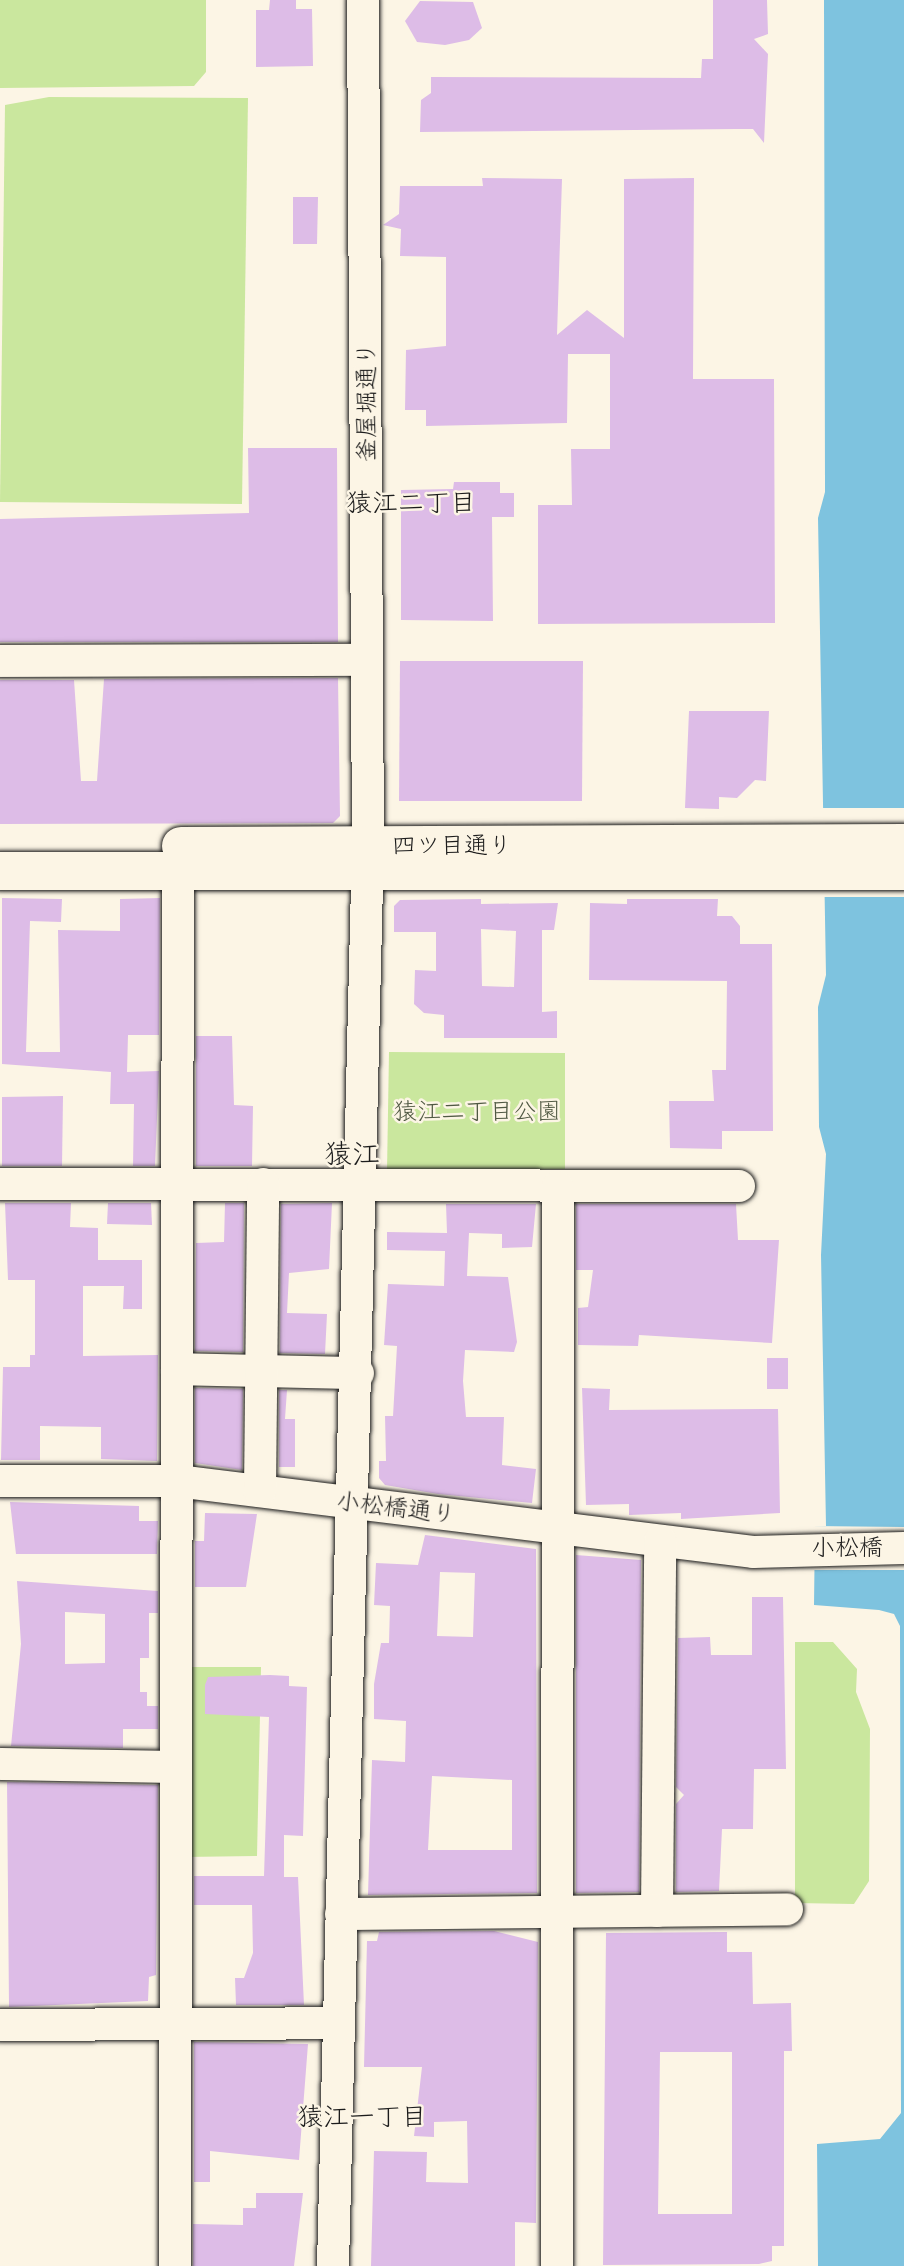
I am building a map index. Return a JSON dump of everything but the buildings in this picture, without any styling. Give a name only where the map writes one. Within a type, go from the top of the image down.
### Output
[{"type":"main road","name":"四ツ目通り","points":[[0,847],[367,860],[797,858],[904,843]]},
{"type":"main road","points":[[797,858],[904,871]]},
{"type":"main road","name":"四ツ目通り","points":[[0,871],[178,873],[367,860]]},
{"type":"street","name":"釜屋堀通り","points":[[333,2266],[358,1373],[367,860],[363,0]]},
{"type":"street","points":[[0,661],[367,660]]},
{"type":"street","points":[[175,2266],[173,1767],[177,1481],[178,873]]},
{"type":"street","points":[[0,1184],[739,1186]]},
{"type":"street","points":[[260,1491],[263,1184]]},
{"type":"street","points":[[557,2266],[558,1187]]},
{"type":"street","points":[[177,1369],[358,1373]]},
{"type":"street","name":"小松橋通り","points":[[0,1481],[177,1481],[753,1552],[790,1547]]},
{"type":"street","points":[[657,1912],[660,1541]]},
{"type":"street","name":"小松橋","points":[[790,1547],[904,1548]]},
{"type":"street","points":[[0,1764],[173,1767]]},
{"type":"street","points":[[341,1914],[788,1909]]},
{"type":"street","points":[[0,2025],[338,2023]]},
{"type":"green space","points":[[0,0],[206,0],[206,72],[194,86],[0,88]]},
{"type":"green space","points":[[49,97],[248,98],[242,504],[0,502],[5,105]]},
{"type":"green space","name":"猿江二丁目公園","points":[[389,1052],[565,1053],[565,1169],[387,1171]]},
{"type":"green space","points":[[795,1642],[833,1642],[857,1669],[856,1692],[870,1729],[869,1881],[854,1904],[795,1903]]},
{"type":"green space","points":[[185,1667],[261,1667],[257,1856],[184,1857]]},
{"type":"water","points":[[824,0],[904,0],[904,2266],[818,2266],[817,2144],[880,2139],[901,2113],[900,1626],[894,1614],[879,1610],[814,1605],[815,1526],[826,1526],[821,1255],[826,1154],[819,1127],[818,1007],[826,975],[818,518],[825,492]]},
{"type":"pier","points":[[822,808],[904,808],[904,897],[822,897]]},
{"type":"pier","points":[[811,1526],[904,1527],[904,1570],[811,1570]]},
{"type":"district","name":"猿江二丁目","points":[[411,503]]},
{"type":"district","name":"猿江","points":[[352,1153]]},
{"type":"district","name":"猿江一丁目","points":[[362,2117]]}]
